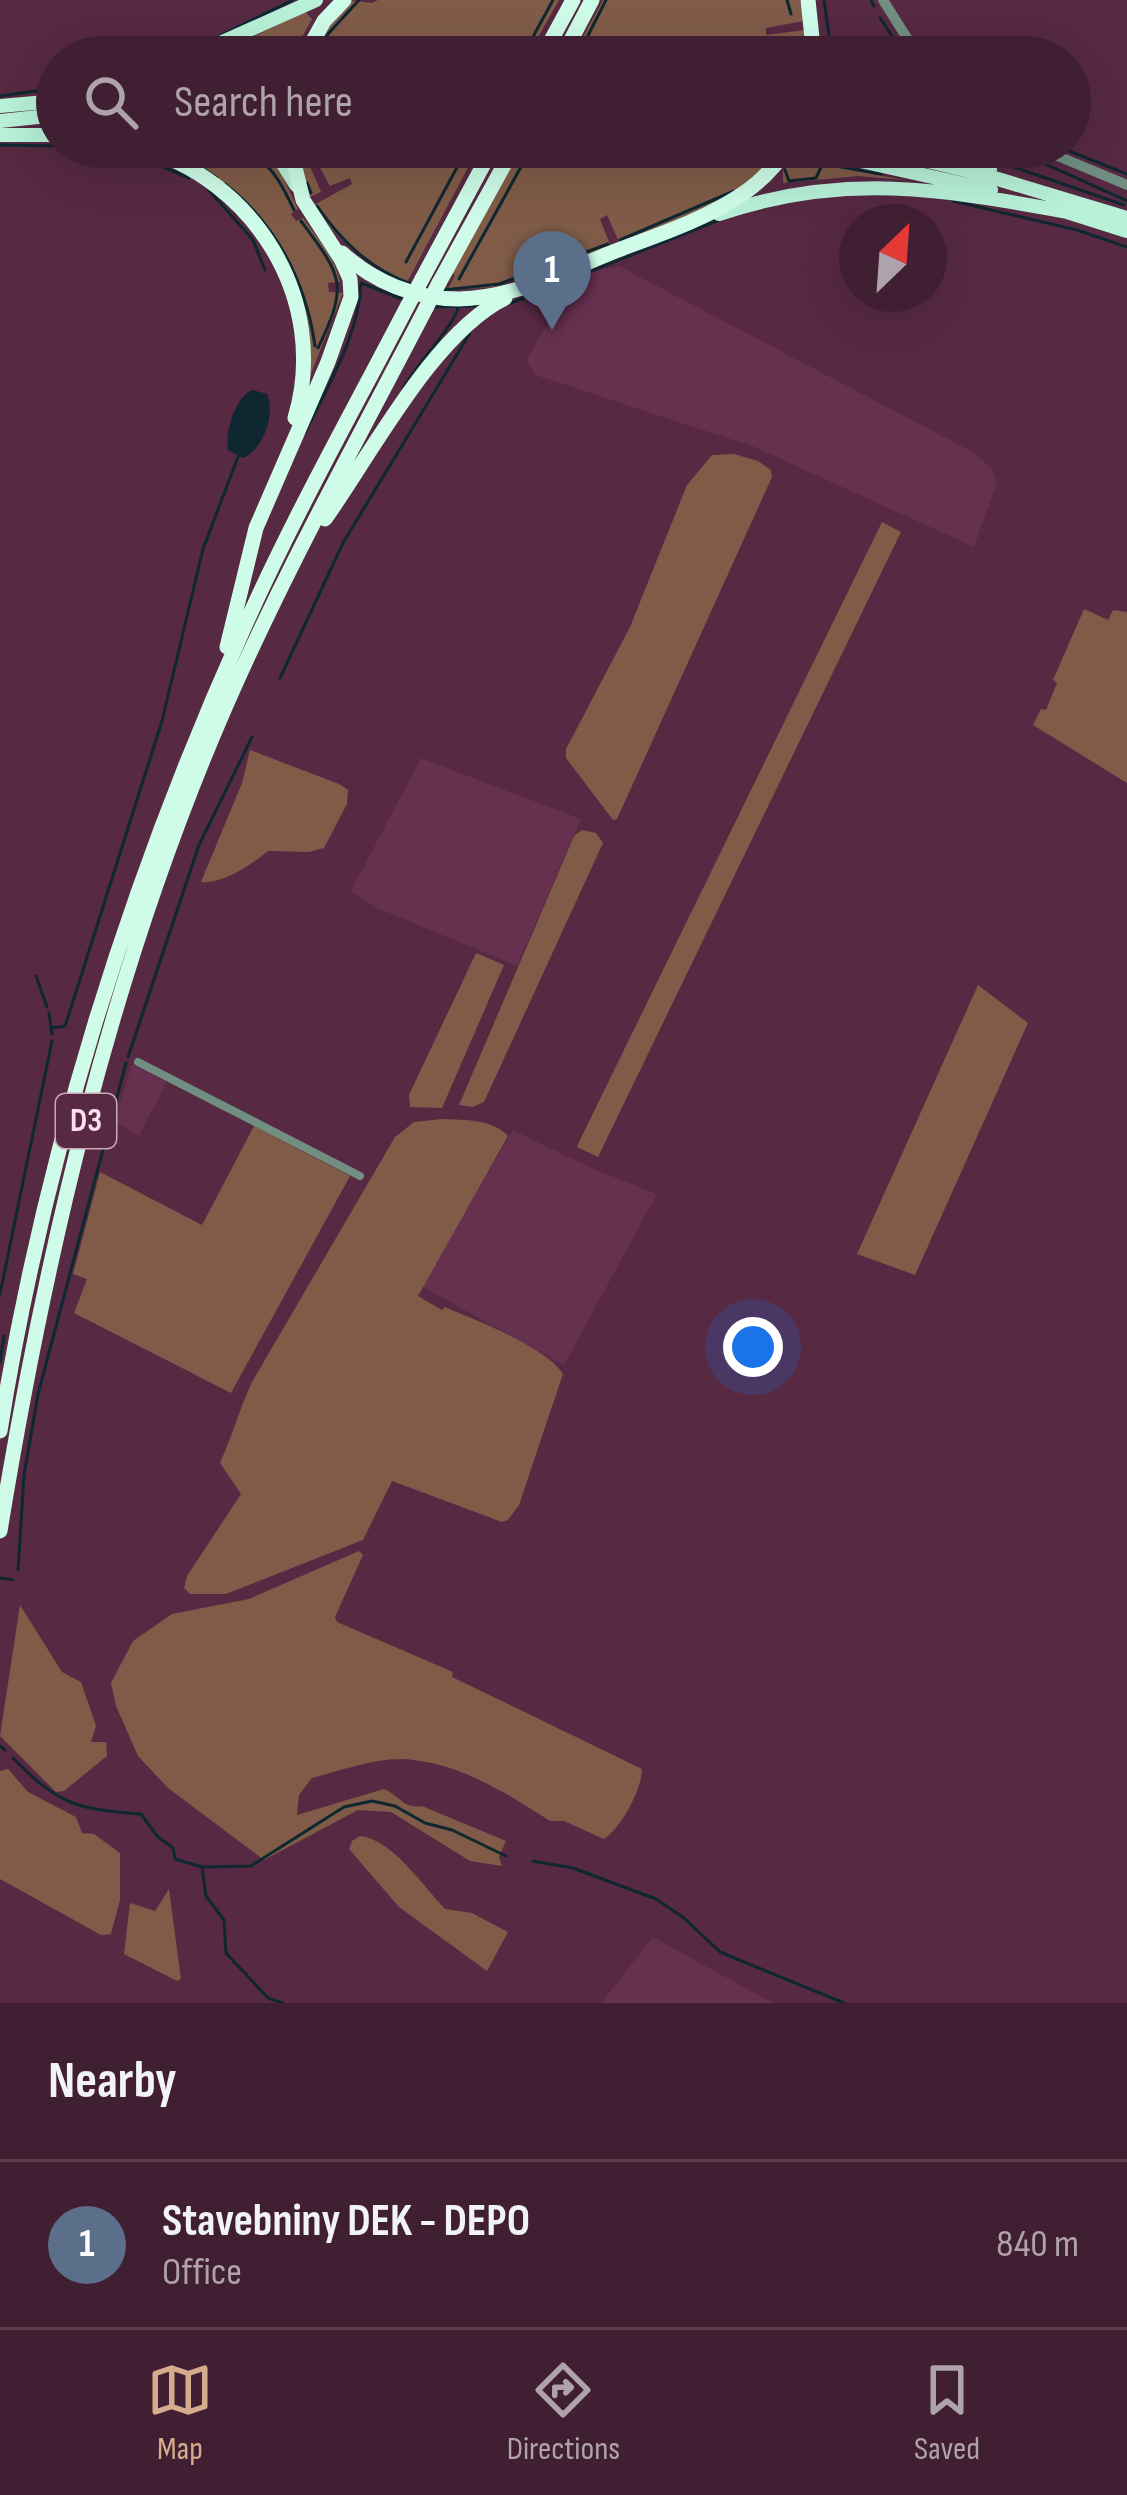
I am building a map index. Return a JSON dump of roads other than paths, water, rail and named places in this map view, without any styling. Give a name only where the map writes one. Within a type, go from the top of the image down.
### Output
[{"type":"highway","points":[[236,36],[316,0]]},
{"type":"highway","points":[[316,36],[344,0]]},
{"type":"highway","points":[[553,36],[572,0]]},
{"type":"highway","points":[[573,36],[592,0]]},
{"type":"highway","points":[[808,0],[814,36]]},
{"type":"highway","points":[[0,106],[36,102]]},
{"type":"highway","points":[[0,121],[36,117]]},
{"type":"highway","points":[[0,135],[36,135]]},
{"type":"highway","points":[[189,168],[242,208],[270,243],[293,291],[302,331],[304,377],[290,434],[248,555],[205,719]]},
{"type":"highway","points":[[269,494],[350,303],[348,273],[286,168]]},
{"type":"highway","points":[[295,168],[303,200]]},
{"type":"highway","name":"D3","points":[[0,1531],[36,1339],[101,1059],[188,801],[218,724],[290,570],[426,308],[431,281],[483,168]]},
{"type":"highway","name":"D3","points":[[0,1431],[51,1188],[87,1055],[122,939],[205,719],[274,562],[408,305],[431,281],[501,168]]},
{"type":"highway","points":[[670,231],[746,193],[773,168]]},
{"type":"highway","points":[[898,168],[1127,231]]},
{"type":"highway","points":[[951,168],[1062,196]]},
{"type":"highway","points":[[989,168],[1127,218]]},
{"type":"highway","points":[[327,238],[369,274],[421,295],[476,298],[546,279],[770,198],[852,186],[935,189],[1068,212]]},
{"type":"highway","points":[[290,570],[440,353],[478,315],[546,279]]},
{"type":"street","points":[[883,0],[906,36]]},
{"type":"street","points":[[1086,168],[1127,185]]},
{"type":"street","points":[[138,1063],[360,1176]]},
{"type":"water","points":[[252,390],[267,394],[269,421],[262,439],[243,458],[228,450],[228,434],[236,407]]},
{"type":"waterway","points":[[219,36],[293,0]]},
{"type":"waterway","points":[[327,36],[359,0]]},
{"type":"waterway","points":[[533,36],[553,0]]},
{"type":"waterway","points":[[588,36],[606,0]]},
{"type":"waterway","points":[[787,0],[791,14]]},
{"type":"waterway","points":[[824,0],[829,36]]},
{"type":"waterway","points":[[871,0],[874,6]]},
{"type":"waterway","points":[[880,18],[892,36]]},
{"type":"waterway","points":[[0,96],[36,91]]},
{"type":"waterway","points":[[0,145],[36,146]]},
{"type":"waterway","points":[[1091,160],[1127,174]]},
{"type":"waterway","points":[[166,168],[189,178]]},
{"type":"waterway","points":[[202,168],[217,178]]},
{"type":"waterway","points":[[268,168],[294,210]]},
{"type":"waterway","points":[[406,262],[457,168]]},
{"type":"waterway","points":[[459,279],[520,168]]},
{"type":"waterway","points":[[785,170],[789,181],[816,178],[821,168]]},
{"type":"waterway","points":[[847,168],[881,174]]},
{"type":"waterway","points":[[1017,168],[1124,205]]},
{"type":"waterway","points":[[1054,168],[1127,201]]},
{"type":"waterway","points":[[307,183],[311,193]]},
{"type":"waterway","points":[[225,184],[259,217],[286,256],[304,299],[315,346]]},
{"type":"waterway","points":[[208,189],[253,240],[265,270]]},
{"type":"waterway","points":[[620,240],[734,191]]},
{"type":"waterway","points":[[953,201],[1077,230],[1127,247]]},
{"type":"waterway","points":[[317,206],[358,253],[411,284]]},
{"type":"waterway","points":[[511,303],[719,220]]},
{"type":"waterway","points":[[301,221],[333,268],[336,281],[334,309],[318,348]]},
{"type":"waterway","points":[[444,290],[499,284],[608,244]]},
{"type":"waterway","points":[[305,433],[348,342],[361,283],[402,299]]},
{"type":"waterway","points":[[435,307],[475,306]]},
{"type":"waterway","points":[[404,387],[458,308]]},
{"type":"waterway","points":[[280,678],[343,543],[470,333]]},
{"type":"waterway","points":[[52,1028],[65,1026],[69,1014],[162,721],[203,549],[238,457]]},
{"type":"waterway","points":[[128,1057],[199,845],[252,737]]},
{"type":"waterway","points":[[36,976],[47,1007]]},
{"type":"waterway","points":[[49,1013],[52,1034]]},
{"type":"waterway","points":[[0,1294],[52,1041]]},
{"type":"waterway","points":[[18,1570],[24,1475],[38,1394],[126,1063]]},
{"type":"waterway","points":[[0,1362],[4,1336]]},
{"type":"waterway","points":[[0,1578],[13,1580]]},
{"type":"waterway","points":[[0,1746],[5,1750]]},
{"type":"waterway","points":[[13,1758],[43,1786],[70,1802],[141,1814],[173,1848],[175,1859],[202,1867],[206,1896],[224,1920],[226,1953],[268,1998],[283,2003]]},
{"type":"waterway","points":[[202,1867],[251,1866],[344,1807],[372,1801],[395,1806],[506,1856]]},
{"type":"waterway","points":[[533,1861],[573,1868],[656,1899],[720,1952],[844,2003]]},
{"type":"place","name":"Stavebniny DEK - DEPO","points":[[552,330]]}]
